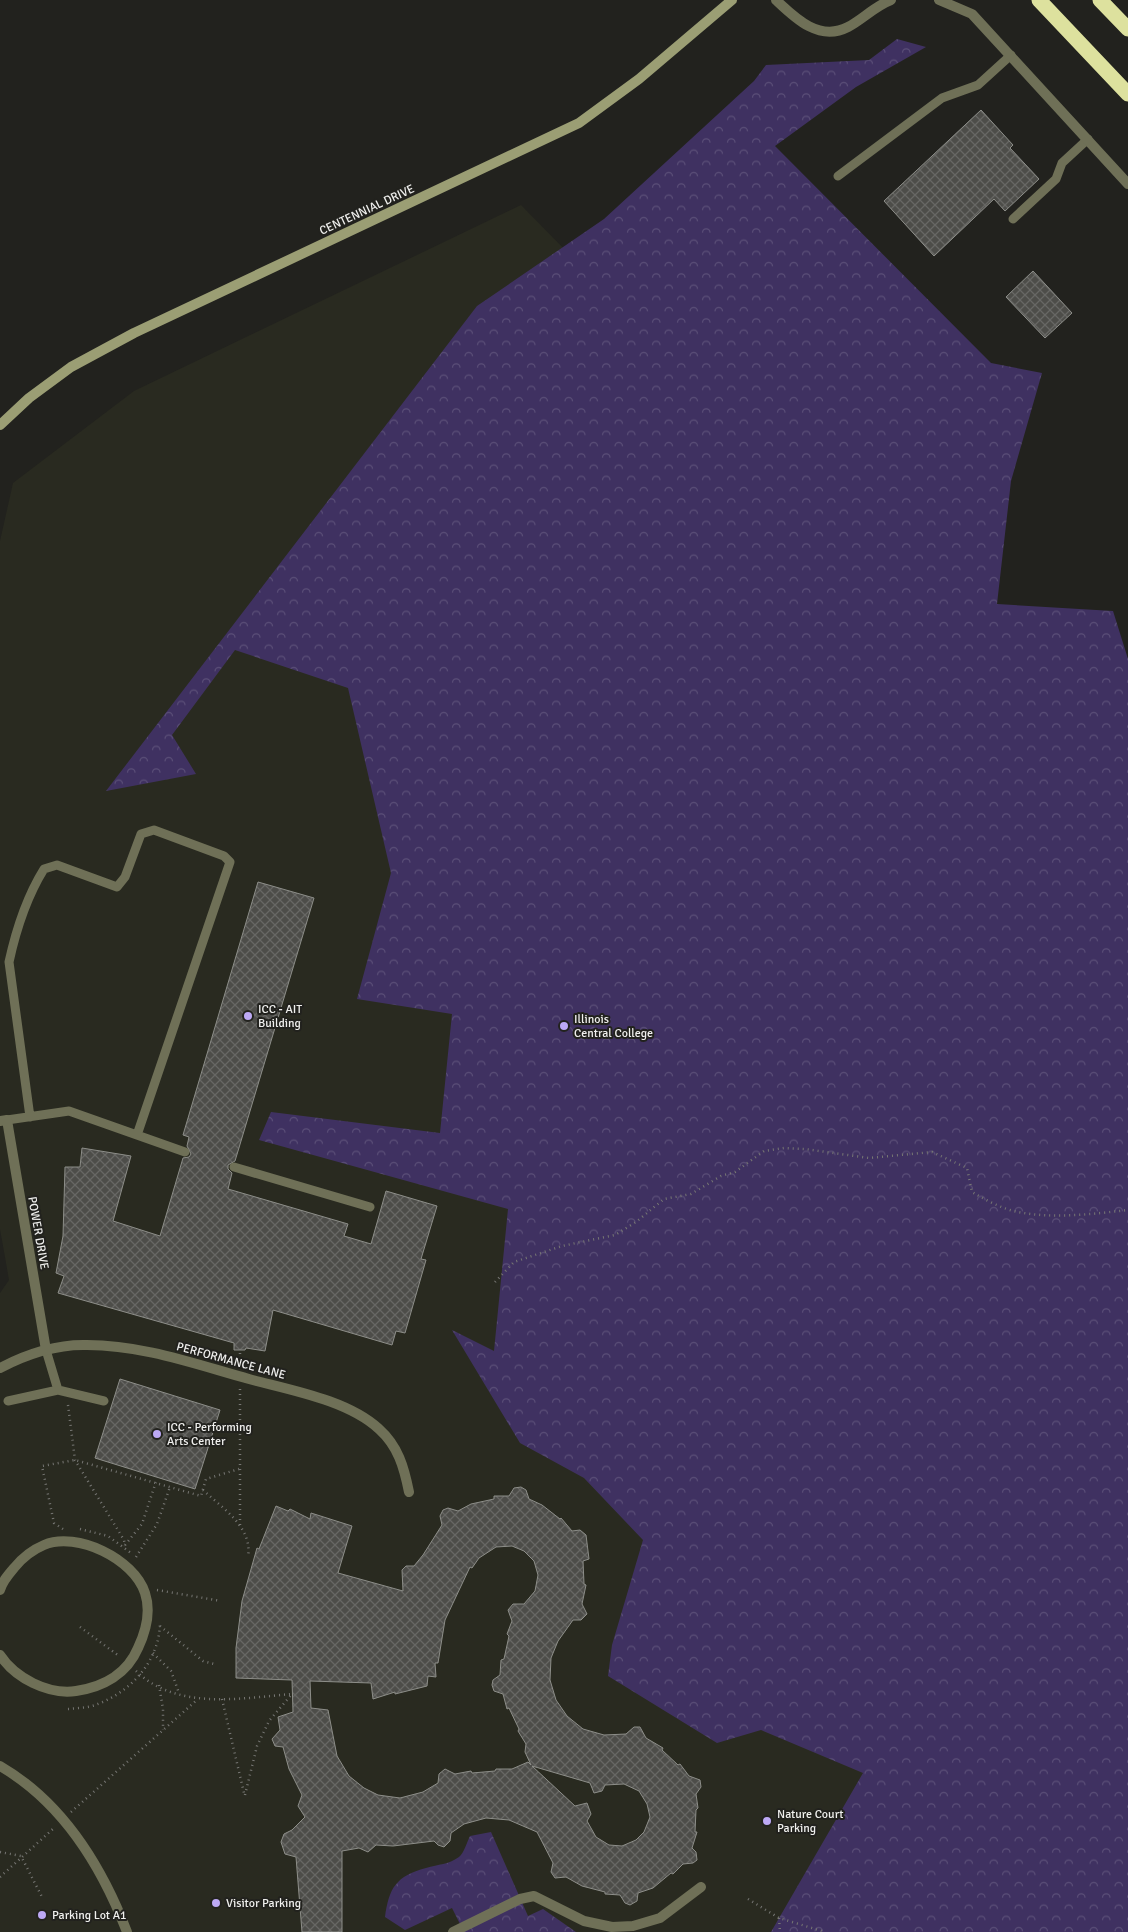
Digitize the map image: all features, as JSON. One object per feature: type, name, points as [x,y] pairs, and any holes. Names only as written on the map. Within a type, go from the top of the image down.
[{"type":"highway","points":[[1039,0],[1128,94]]},
{"type":"highway","points":[[1099,0],[1128,29]]},
{"type":"main road","name":"CENTENNIAL DRIVE","points":[[0,425],[29,398],[71,367],[134,333],[578,123],[639,79],[732,0]]},
{"type":"street","points":[[776,0],[799,22],[814,29],[828,31],[846,28],[882,3],[891,0]]},
{"type":"street","points":[[939,0],[972,14],[1088,138],[1128,184]]},
{"type":"street","name":"POWER DRIVE","points":[[3,1120],[46,1350]]},
{"type":"street","name":"PERFORMANCE LANE","points":[[0,1368],[19,1358],[46,1350],[82,1345],[138,1350],[209,1368],[337,1405],[360,1415],[389,1439],[402,1460],[409,1492]]},
{"type":"street","points":[[0,1590],[12,1570],[24,1557],[45,1544],[78,1543],[98,1549],[130,1568],[140,1581],[146,1594],[148,1621],[142,1640],[129,1664],[114,1678],[85,1689],[60,1691],[23,1677],[5,1663],[0,1655]]},
{"type":"street","points":[[0,1766],[42,1797],[72,1832],[99,1870],[127,1932]]},
{"type":"street","points":[[453,1932],[520,1899],[534,1896],[584,1921],[612,1927],[633,1926],[660,1918],[701,1887]]},
{"type":"lane","points":[[838,176],[942,98],[978,85],[1011,55]]},
{"type":"lane","points":[[1013,219],[1056,179],[1062,163],[1088,138]]},
{"type":"lane","points":[[30,1116],[9,962],[14,939],[33,887],[44,869],[57,865],[112,886],[120,886],[141,834],[154,830],[224,856],[230,862],[137,1135]]},
{"type":"lane","points":[[3,1120],[69,1111],[185,1152]]},
{"type":"lane","points":[[234,1167],[370,1207]]},
{"type":"lane","points":[[46,1350],[62,1390]]},
{"type":"lane","points":[[8,1401],[62,1390],[104,1401]]},
{"type":"path","points":[[494,1282],[514,1262],[562,1246],[616,1235],[636,1222],[664,1199],[691,1194],[721,1176],[735,1172],[764,1151],[784,1148],[869,1158],[932,1152],[967,1168],[972,1192],[991,1203],[1018,1212],[1092,1214],[1128,1210]]},
{"type":"path","points":[[240,1350],[240,1369]]},
{"type":"path","points":[[240,1388],[240,1525]]},
{"type":"path","points":[[62,1390],[75,1460],[124,1540],[125,1546]]},
{"type":"path","points":[[71,1529],[63,1529],[54,1523],[42,1466],[75,1460],[201,1496],[206,1479],[239,1469]]},
{"type":"path","points":[[125,1546],[142,1524],[156,1482]]},
{"type":"path","points":[[136,1557],[158,1524],[171,1487]]},
{"type":"path","points":[[203,1490],[240,1525],[250,1546],[248,1556]]},
{"type":"path","points":[[79,1529],[108,1536],[125,1546],[141,1563]]},
{"type":"path","points":[[152,1583],[157,1596]]},
{"type":"path","points":[[156,1590],[221,1601]]},
{"type":"path","points":[[68,1709],[93,1706],[108,1700],[140,1675],[153,1653],[160,1626],[160,1618]]},
{"type":"path","points":[[160,1626],[203,1660],[214,1664]]},
{"type":"path","points":[[80,1627],[129,1664],[140,1675],[180,1694],[198,1699],[292,1694],[269,1721],[257,1746],[245,1795],[222,1699]]},
{"type":"path","points":[[153,1653],[171,1671],[180,1694]]},
{"type":"path","points":[[159,1685],[163,1709],[163,1730]]},
{"type":"path","points":[[94,1792],[198,1699]]},
{"type":"path","points":[[0,1877],[30,1849]]},
{"type":"path","points":[[0,1852],[21,1856]]},
{"type":"path","points":[[21,1856],[42,1897]]},
{"type":"path","points":[[748,1899],[779,1918],[825,1932]]},
{"type":"path","points":[[779,1918],[780,1932]]},
{"type":"shaded area","name":"Illinois Central College","points":[[521,205],[1128,824],[1128,1932],[0,1932],[0,1293],[9,1280],[0,1229],[0,541],[13,483],[134,391]]},
{"type":"green space","points":[[897,39],[926,47],[856,87],[775,146],[991,363],[1042,373],[1011,481],[997,604],[1113,611],[1128,659],[1128,1932],[771,1932],[863,1773],[761,1730],[717,1743],[608,1676],[612,1645],[643,1540],[584,1478],[520,1443],[452,1330],[494,1351],[508,1209],[259,1140],[271,1112],[440,1133],[452,1014],[357,999],[391,873],[348,688],[235,650],[172,735],[196,774],[106,791],[477,306],[604,219],[754,81],[766,65],[869,60]]},
{"type":"green space","points":[[491,1832],[528,1916],[543,1909],[576,1932],[464,1932],[452,1908],[405,1930],[385,1917],[389,1898],[401,1879],[416,1871],[455,1860],[462,1853],[470,1836]]},
{"type":"building","points":[[981,110],[1013,145],[1010,148],[1039,179],[1005,211],[994,199],[934,256],[884,201]]},
{"type":"building","points":[[1033,271],[1072,313],[1045,338],[1006,297]]},
{"type":"building","name":"ICC - AIT Building","points":[[258,882],[314,898],[235,1161],[228,1165],[228,1169],[232,1173],[228,1189],[348,1224],[344,1236],[371,1244],[386,1191],[437,1206],[421,1259],[426,1260],[405,1333],[396,1331],[392,1345],[273,1310],[265,1351],[246,1348],[245,1350],[234,1350],[234,1343],[58,1293],[64,1276],[56,1273],[63,1236],[65,1167],[80,1167],[82,1148],[131,1156],[113,1221],[160,1236],[183,1158],[189,1157],[191,1154],[187,1146],[189,1137],[183,1135]]},
{"type":"building","name":"ICC - Performing Arts Center","points":[[120,1379],[220,1410],[195,1489],[95,1458]]},
{"type":"building","points":[[521,1487],[526,1490],[529,1499],[561,1518],[572,1531],[580,1530],[586,1535],[589,1559],[583,1561],[584,1584],[586,1585],[582,1604],[587,1614],[581,1620],[573,1620],[558,1641],[551,1658],[550,1680],[556,1700],[567,1716],[583,1729],[604,1735],[626,1734],[634,1727],[640,1727],[646,1738],[663,1748],[662,1750],[678,1765],[680,1764],[689,1776],[700,1780],[701,1787],[696,1794],[698,1808],[696,1810],[695,1832],[697,1832],[692,1848],[696,1852],[697,1860],[693,1863],[683,1864],[673,1874],[671,1873],[653,1888],[638,1893],[637,1901],[630,1905],[625,1903],[620,1895],[605,1894],[605,1892],[582,1886],[566,1877],[555,1878],[551,1872],[553,1863],[537,1832],[509,1820],[486,1818],[464,1824],[451,1833],[450,1841],[444,1847],[434,1841],[393,1846],[376,1845],[368,1852],[359,1848],[342,1851],[342,1932],[302,1932],[296,1857],[285,1854],[281,1842],[284,1834],[292,1830],[305,1817],[298,1806],[302,1795],[289,1769],[283,1747],[275,1746],[272,1739],[280,1730],[278,1717],[293,1712],[292,1680],[236,1678],[236,1648],[242,1601],[257,1548],[259,1549],[276,1506],[288,1511],[290,1509],[310,1519],[311,1513],[352,1526],[338,1573],[403,1591],[402,1570],[406,1566],[414,1566],[423,1555],[442,1525],[440,1516],[443,1510],[448,1508],[458,1511],[471,1504],[494,1499],[494,1496],[509,1496],[514,1488]],"holes":[[[512,1546],[524,1551],[534,1561],[538,1575],[535,1591],[524,1604],[513,1604],[508,1610],[512,1621],[507,1634],[509,1636],[504,1659],[501,1660],[500,1675],[493,1680],[492,1685],[494,1691],[503,1694],[507,1709],[509,1708],[519,1729],[518,1731],[526,1744],[525,1752],[531,1765],[528,1762],[512,1769],[496,1769],[495,1771],[472,1773],[471,1771],[455,1774],[445,1769],[439,1774],[438,1783],[423,1792],[400,1798],[378,1795],[364,1788],[349,1776],[337,1756],[328,1710],[311,1708],[310,1681],[371,1683],[373,1699],[395,1692],[395,1694],[427,1686],[428,1676],[436,1677],[435,1663],[438,1663],[445,1620],[470,1567],[472,1568],[479,1558],[496,1547]],[[532,1766],[590,1783],[594,1793],[602,1791],[605,1785],[624,1784],[639,1791],[647,1804],[650,1817],[644,1832],[636,1840],[622,1846],[609,1845],[596,1837],[587,1821],[591,1814],[587,1803],[575,1806]]]},
{"type":"place","name":"ICC - AIT Building","points":[[248,1016]]},
{"type":"place","name":"Illinois Central College","points":[[564,1026]]},
{"type":"place","name":"ICC - Performing Arts Center","points":[[157,1434]]},
{"type":"place","name":"Nature Court Parking","points":[[767,1821]]},
{"type":"place","name":"Visitor Parking","points":[[216,1903]]},
{"type":"place","name":"Parking Lot A1","points":[[42,1915]]}]
